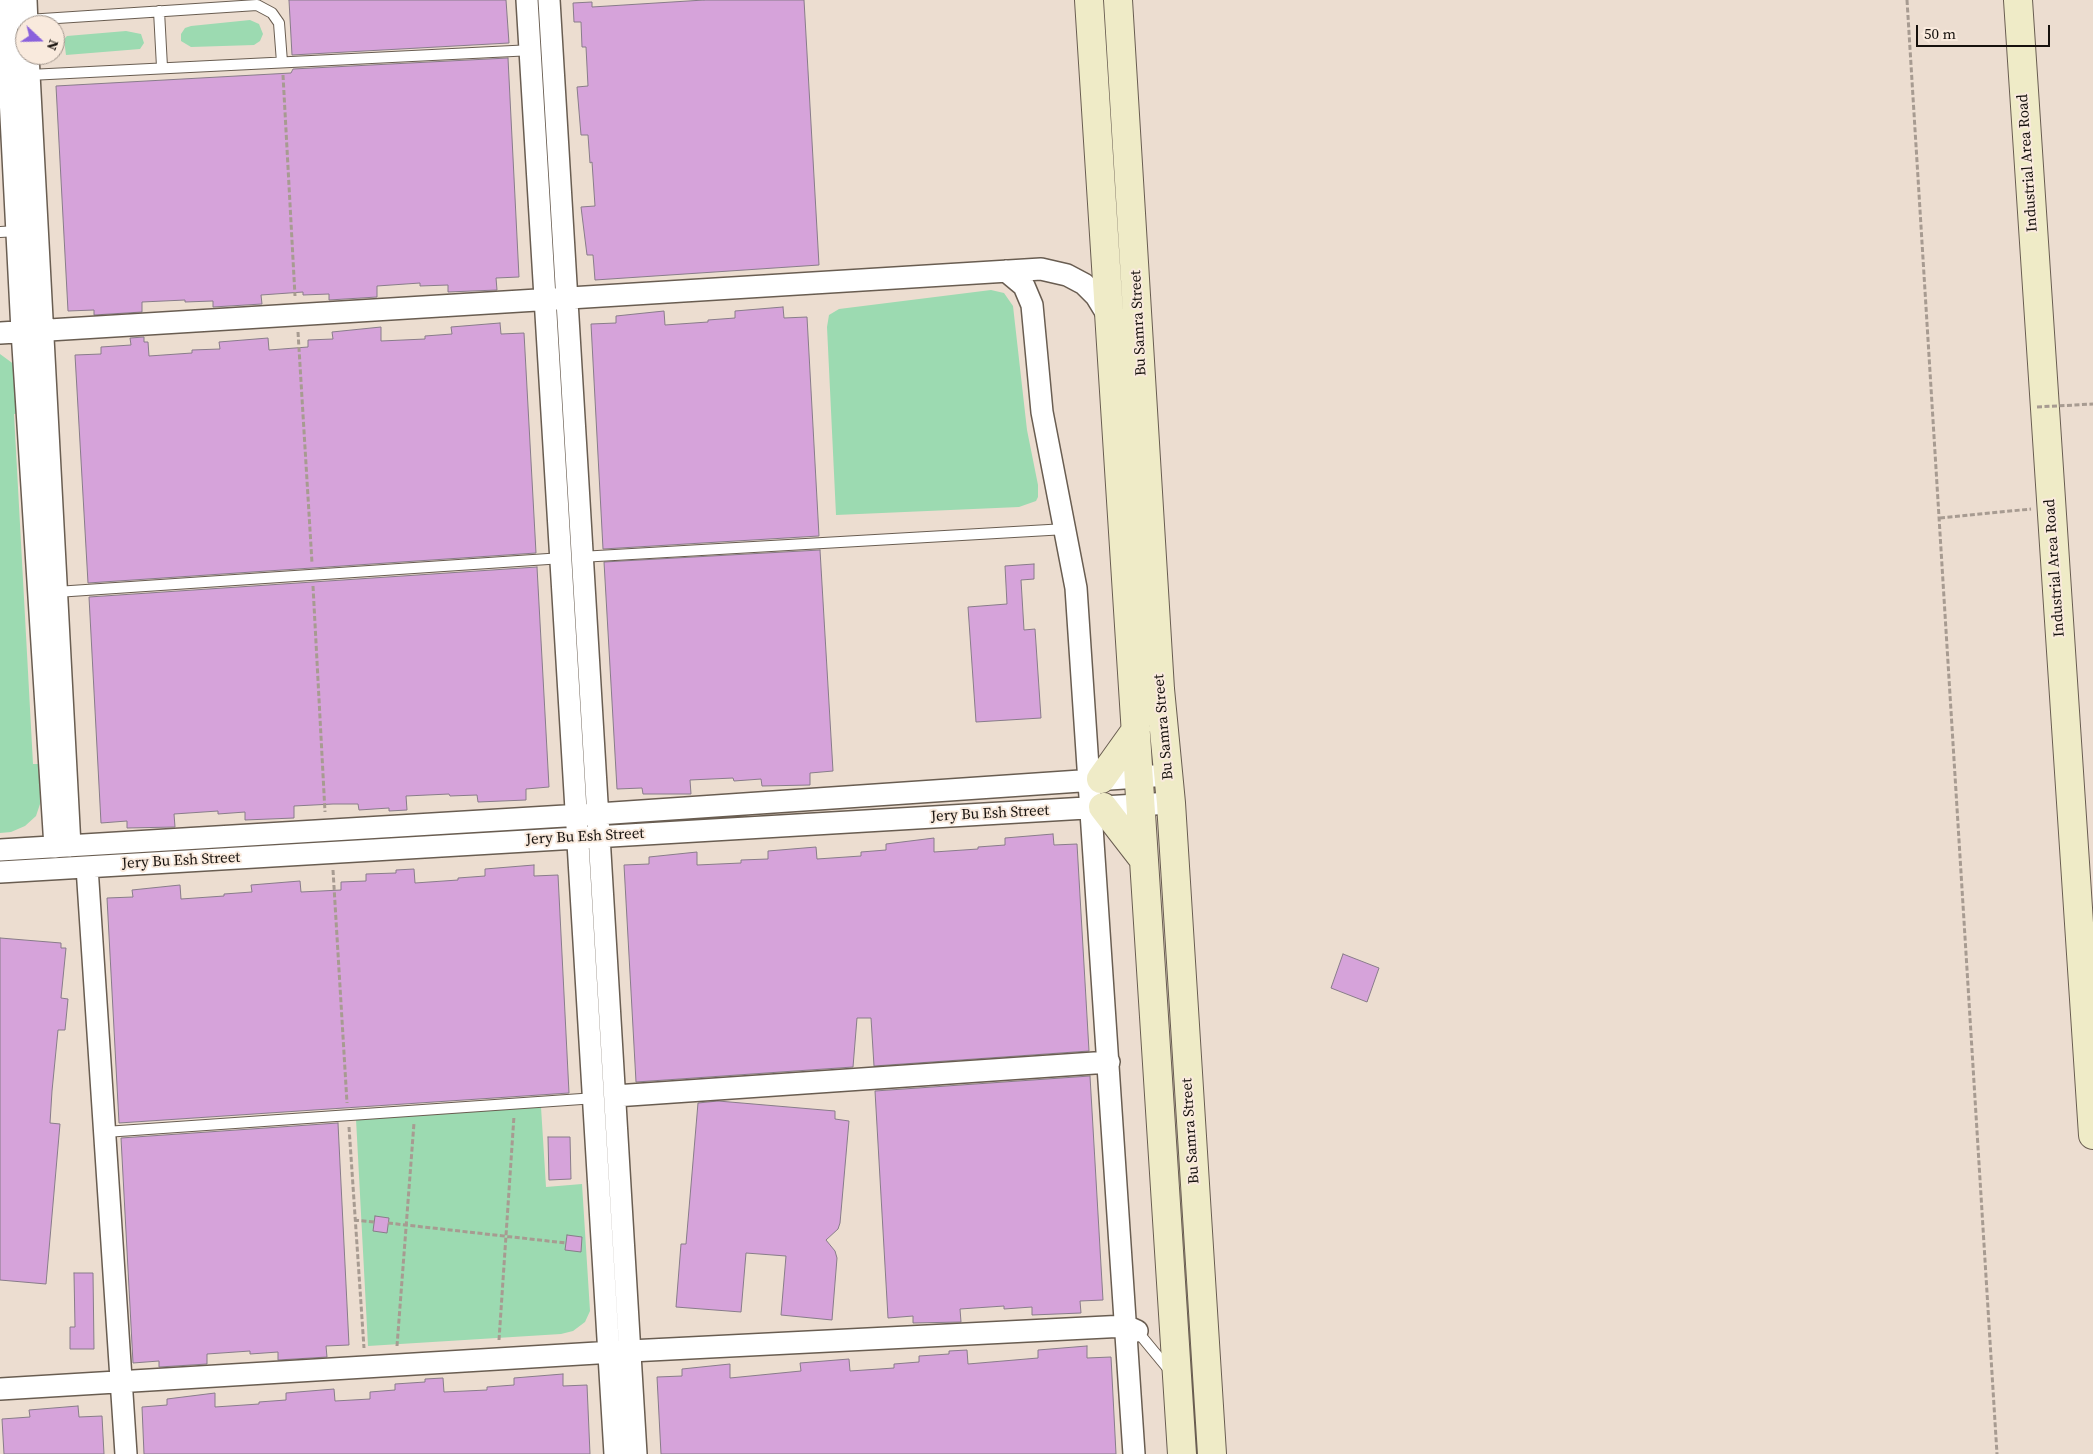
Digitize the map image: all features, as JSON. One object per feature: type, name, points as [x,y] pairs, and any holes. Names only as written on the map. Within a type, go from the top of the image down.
[{"type":"street","points":[[5,0],[15,53]]},
{"type":"street","points":[[527,0],[530,50],[583,557],[587,814]]},
{"type":"street","points":[[549,0],[552,49],[562,558],[615,1096],[636,1454]]},
{"type":"street","name":"Bu Samra Street","points":[[1089,0],[1182,1454]]},
{"type":"street","name":"Bu Samra Street","points":[[1118,0],[1160,689],[1171,803],[1212,1454]]},
{"type":"street","name":"Industrial Area Road","points":[[2018,0],[2093,1135]]},
{"type":"street","points":[[17,65],[9,232],[33,331],[56,592],[63,846]]},
{"type":"street","points":[[17,65],[63,846]]},
{"type":"street","points":[[0,333],[1041,269],[1067,275],[1084,284],[1096,296],[1108,314]]},
{"type":"street","points":[[1006,271],[1024,286],[1032,305],[1042,412],[1076,588],[1098,808],[1109,1062],[1132,1328],[1134,1454]]},
{"type":"street","points":[[1096,779],[1136,730]]},
{"type":"street","name":"Jery Bu Esh Street","points":[[0,850],[587,814],[1168,775]]},
{"type":"street","name":"Jery Bu Esh Street","points":[[0,872],[1171,803]]},
{"type":"street","points":[[1098,808],[1144,860]]},
{"type":"street","points":[[589,837],[593,1098],[615,1454]]},
{"type":"street","points":[[88,867],[126,1454]]},
{"type":"street","points":[[615,1096],[1109,1062]]},
{"type":"street","points":[[0,1389],[630,1351],[1132,1328]]},
{"type":"lane","points":[[27,15],[159,11],[247,5],[265,8],[280,23],[282,62]]},
{"type":"lane","points":[[159,11],[162,67]]},
{"type":"lane","points":[[65,65],[162,67],[552,49]]},
{"type":"lane","points":[[56,592],[562,558],[1066,529]]},
{"type":"lane","points":[[105,1132],[615,1096]]},
{"type":"lane","points":[[1132,1328],[1177,1379]]},
{"type":"path","points":[[1907,0],[1997,1454]]},
{"type":"path","points":[[2037,407],[2093,404]]},
{"type":"path","points":[[1940,518],[2031,510]]},
{"type":"path","points":[[498,1359],[515,1103]]},
{"type":"path","points":[[395,1365],[415,1110]]},
{"type":"path","points":[[348,1116],[365,1367]]},
{"type":"path","points":[[354,1220],[374,1222]]},
{"type":"path","points":[[388,1223],[566,1243]]},
{"type":"green space","points":[[250,20],[259,24],[263,34],[260,41],[254,45],[191,47],[181,41],[181,34],[185,28],[191,26]]},
{"type":"green space","points":[[126,31],[141,34],[144,43],[140,49],[66,55],[65,38],[67,36]]},
{"type":"green space","points":[[991,290],[1004,293],[1013,306],[1027,430],[1038,485],[1036,501],[1019,507],[836,515],[827,327],[829,315],[839,309]]},
{"type":"green space","points":[[0,354],[15,365],[22,413],[14,414],[33,764],[41,764],[41,801],[36,816],[25,826],[11,832],[0,833]]},
{"type":"green space","points":[[541,1107],[546,1187],[582,1184],[590,1311],[585,1322],[573,1331],[561,1334],[368,1346],[356,1119]]},
{"type":"building","points":[[289,0],[506,0],[509,43],[292,55]]},
{"type":"building","points":[[704,0],[804,0],[819,265],[595,280],[593,255],[587,255],[581,207],[595,206],[588,135],[581,135],[577,87],[588,86],[586,47],[582,47],[581,22],[574,22],[573,3],[592,2],[592,7]]},
{"type":"building","points":[[508,58],[519,277],[496,278],[497,290],[448,292],[448,285],[420,286],[420,283],[377,286],[377,297],[329,300],[329,294],[303,295],[303,292],[261,295],[262,304],[213,307],[213,301],[185,302],[185,300],[142,302],[142,312],[94,315],[94,310],[68,311],[56,86],[291,73],[293,69]]},
{"type":"building","points":[[783,307],[784,318],[807,317],[819,536],[603,549],[591,324],[616,323],[616,316],[664,311],[665,325],[708,322],[708,320],[735,318],[735,311]]},
{"type":"building","points":[[500,323],[501,334],[524,333],[536,553],[88,583],[75,355],[101,354],[101,347],[131,345],[130,338],[144,337],[144,342],[148,342],[149,356],[192,353],[192,350],[220,349],[219,342],[268,338],[269,350],[308,347],[308,340],[333,339],[332,332],[381,327],[381,341],[425,339],[425,336],[452,334],[451,327]]},
{"type":"building","points":[[820,550],[833,771],[810,773],[810,785],[762,786],[761,779],[734,781],[733,778],[690,780],[691,794],[643,794],[642,788],[617,789],[604,562]]},
{"type":"building","points":[[1034,564],[1034,579],[1021,580],[1024,630],[1035,629],[1041,718],[976,722],[968,607],[1007,604],[1005,566]]},
{"type":"building","points":[[537,567],[549,787],[526,789],[526,800],[478,802],[477,795],[406,796],[407,810],[389,811],[389,808],[359,810],[358,804],[333,804],[294,806],[294,818],[245,820],[245,812],[218,814],[218,811],[174,814],[175,827],[127,828],[127,821],[101,823],[89,597]]},
{"type":"building","points":[[1053,834],[1054,845],[1077,844],[1089,1051],[874,1066],[871,1018],[857,1018],[853,1067],[636,1082],[624,865],[649,864],[649,857],[697,852],[697,865],[741,863],[741,860],[768,859],[768,851],[816,847],[817,859],[861,856],[861,852],[886,850],[886,844],[934,838],[934,852],[978,849],[978,847],[1005,845],[1005,838]]},
{"type":"building","points":[[534,865],[534,876],[558,875],[569,1093],[119,1123],[107,898],[133,897],[132,890],[180,885],[181,899],[252,892],[251,885],[300,881],[301,892],[341,890],[341,882],[366,881],[366,874],[396,873],[396,870],[414,869],[415,883],[485,876],[485,869]]},
{"type":"building","points":[[0,938],[61,943],[61,948],[66,948],[61,998],[68,999],[65,1030],[58,1030],[50,1123],[60,1124],[46,1284],[0,1280]]},
{"type":"building","points":[[1343,954],[1379,968],[1367,1002],[1331,988]]},
{"type":"building","points":[[1090,1076],[1103,1300],[1080,1301],[1081,1313],[1032,1315],[1032,1307],[1004,1309],[1004,1306],[960,1309],[961,1322],[913,1323],[913,1316],[888,1318],[875,1091]]},
{"type":"building","points":[[718,1101],[835,1111],[835,1119],[849,1121],[840,1223],[838,1229],[826,1240],[835,1251],[837,1258],[832,1320],[781,1315],[786,1256],[746,1253],[741,1312],[676,1307],[681,1244],[686,1244],[698,1103]]},
{"type":"building","points":[[338,1123],[349,1345],[326,1346],[327,1357],[278,1360],[278,1352],[250,1354],[250,1351],[207,1354],[207,1364],[159,1367],[159,1361],[133,1363],[121,1138]]},
{"type":"building","points":[[548,1137],[570,1137],[571,1179],[549,1180]]},
{"type":"building","points":[[375,1216],[389,1218],[387,1233],[373,1231]]},
{"type":"building","points":[[567,1235],[582,1237],[581,1252],[565,1250]]},
{"type":"building","points":[[74,1273],[93,1273],[94,1349],[70,1349],[70,1327],[75,1327]]},
{"type":"building","points":[[1087,1346],[1087,1358],[1111,1357],[1116,1454],[661,1454],[657,1377],[682,1376],[682,1369],[730,1364],[730,1378],[801,1371],[800,1363],[849,1359],[850,1371],[894,1368],[894,1364],[919,1362],[919,1356],[949,1354],[949,1351],[967,1350],[968,1364],[1038,1358],[1038,1350]]},
{"type":"building","points":[[563,1374],[563,1386],[587,1385],[590,1454],[144,1454],[142,1407],[167,1405],[167,1399],[215,1393],[215,1407],[286,1400],[286,1393],[334,1389],[335,1401],[370,1399],[370,1392],[395,1390],[395,1384],[425,1382],[425,1379],[443,1378],[444,1392],[487,1390],[487,1387],[514,1385],[514,1378]]},
{"type":"building","points":[[78,1406],[79,1417],[102,1416],[104,1454],[4,1454],[2,1419],[30,1417],[29,1410]]}]
